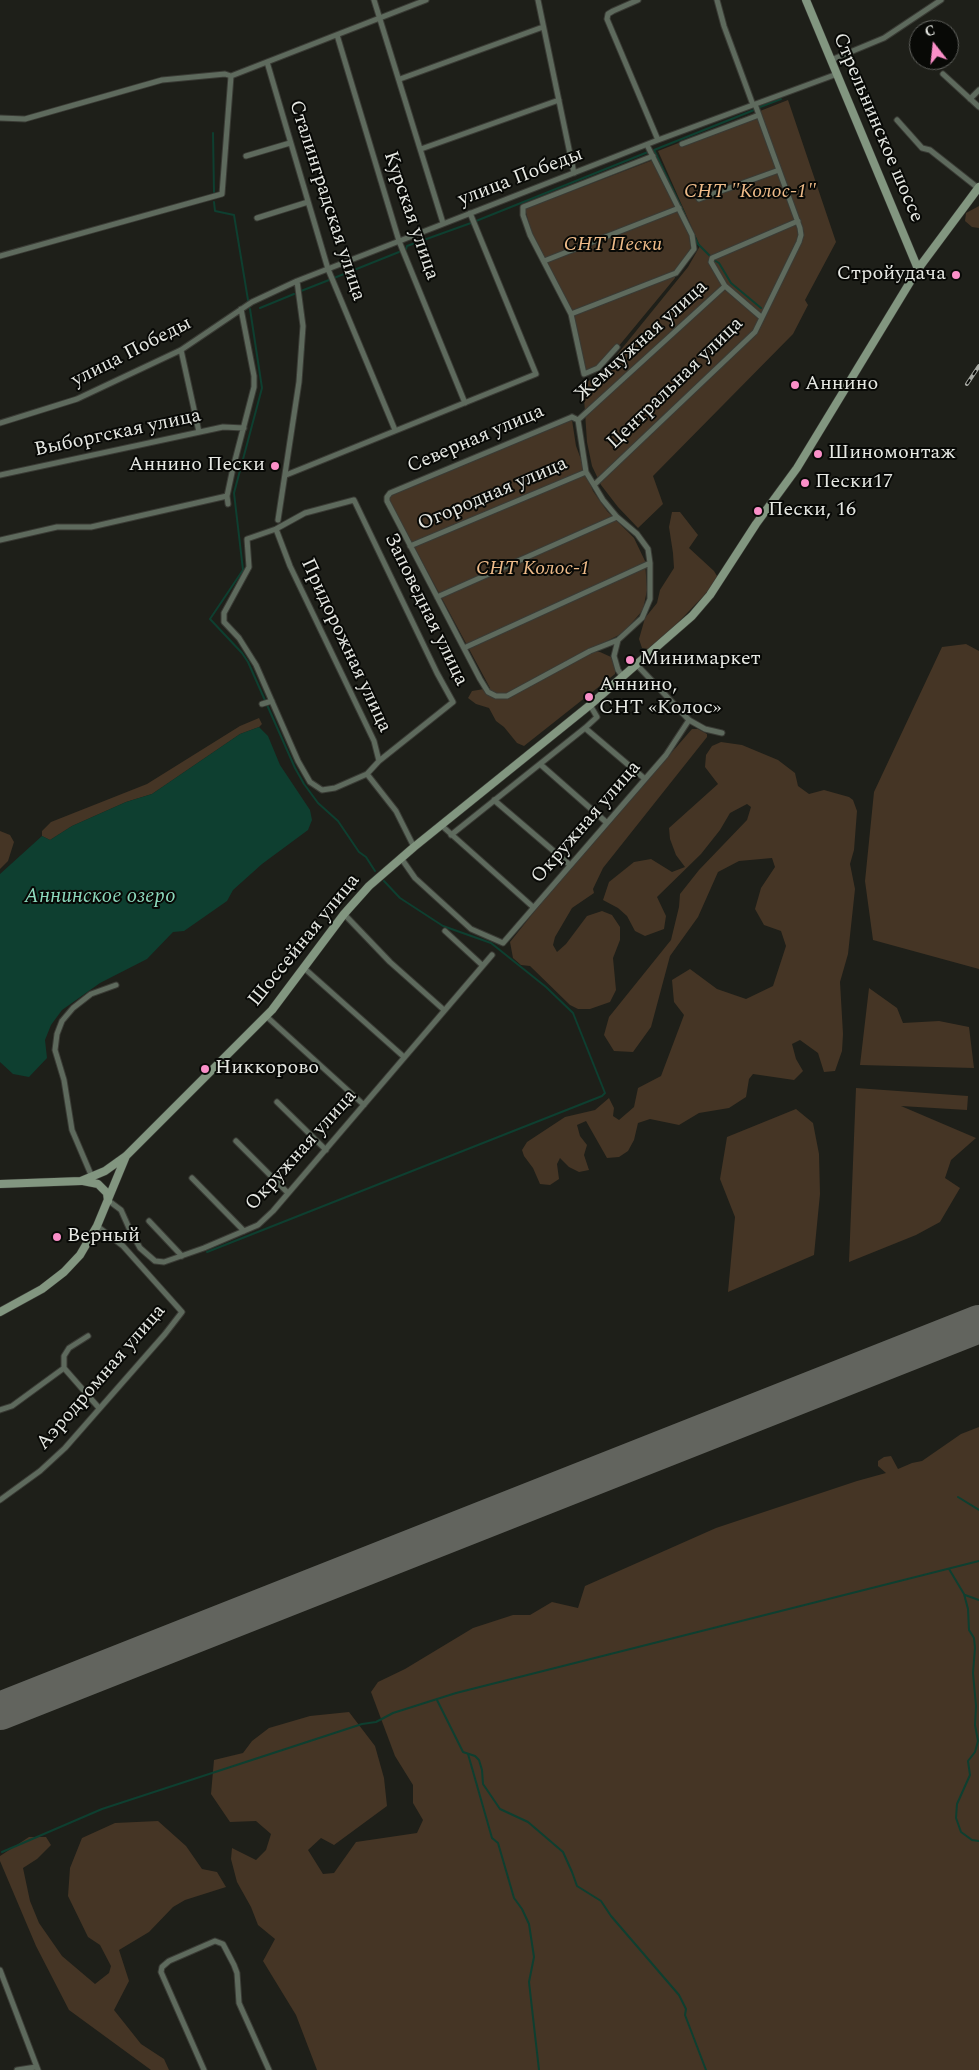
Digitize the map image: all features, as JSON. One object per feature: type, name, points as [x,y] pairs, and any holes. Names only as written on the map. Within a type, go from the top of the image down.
[{"type":"main road","name":"Стрельнинское шоссе","points":[[806,0],[918,269]]},
{"type":"main road","name":"Шоссейная улица","points":[[81,1181],[105,1172],[126,1156],[266,1016],[344,914],[369,886],[414,847],[590,705],[692,616],[710,595],[756,524],[797,468],[918,269],[978,188]]},
{"type":"main road","points":[[0,1312],[42,1289],[64,1272],[90,1242],[126,1156]]},
{"type":"main road","points":[[0,1184],[81,1181],[98,1184],[104,1189],[108,1202]]},
{"type":"street","points":[[374,0],[444,223]]},
{"type":"street","points":[[0,118],[25,119],[162,80],[225,74],[231,76],[426,0]]},
{"type":"street","points":[[538,0],[574,173]]},
{"type":"street","points":[[638,0],[612,11],[608,14],[607,19],[658,140]]},
{"type":"street","name":"Центральная улица","points":[[594,485],[755,332],[801,235],[798,221],[759,115],[724,26],[717,0]]},
{"type":"street","points":[[831,60],[884,38],[941,0]]},
{"type":"street","points":[[400,79],[543,27]]},
{"type":"street","name":"Курская улица","points":[[337,35],[399,241],[465,403]]},
{"type":"street","name":"Сталинградская улица","points":[[267,62],[328,269],[395,430]]},
{"type":"street","name":"улица Победы","points":[[0,423],[77,399],[181,350],[252,302],[328,269],[658,140],[837,74]]},
{"type":"street","points":[[943,74],[979,107]]},
{"type":"street","points":[[0,256],[222,194],[231,76]]},
{"type":"street","points":[[970,99],[979,90]]},
{"type":"street","points":[[421,148],[559,100]]},
{"type":"street","points":[[682,144],[759,115]]},
{"type":"street","points":[[897,120],[922,148],[930,150],[978,188]]},
{"type":"street","points":[[246,156],[290,143]]},
{"type":"street","points":[[571,314],[676,273],[694,248],[692,235],[647,145]]},
{"type":"street","points":[[617,347],[598,368],[584,374],[571,314],[530,236],[523,216],[523,207],[653,156]]},
{"type":"street","points":[[699,199],[779,170]]},
{"type":"street","points":[[257,218],[308,202]]},
{"type":"street","points":[[544,261],[679,208]]},
{"type":"street","points":[[286,475],[536,374],[470,213]]},
{"type":"street","points":[[761,318],[725,286],[711,262],[712,258],[798,221]]},
{"type":"street","points":[[278,520],[298,382],[303,326],[297,282]]},
{"type":"street","name":"Жемчужная улица","points":[[578,420],[725,286]]},
{"type":"street","points":[[228,504],[227,496],[254,387],[254,376],[241,309]]},
{"type":"street","points":[[181,350],[198,432]]},
{"type":"street","name":"Северная улица","points":[[410,546],[387,501],[387,497],[390,494],[564,419],[572,417],[578,420]]},
{"type":"street","name":"Центральная улица","points":[[578,420],[586,472],[603,500],[617,517],[637,534],[648,550],[650,599],[642,618],[618,640]]},
{"type":"street","name":"Выборгская улица","points":[[0,475],[223,427],[244,428]]},
{"type":"street","name":"Огородная улица","points":[[410,546],[586,472]]},
{"type":"street","points":[[0,540],[57,527],[90,527],[227,496]]},
{"type":"street","name":"Заповедная улица","points":[[276,529],[305,513],[354,500],[437,673],[453,702],[378,761]]},
{"type":"street","points":[[437,597],[617,517]]},
{"type":"street","points":[[276,529],[247,539],[249,567],[224,613],[224,622],[239,638],[256,665],[298,761],[310,782],[322,790],[329,790],[367,774],[396,811],[414,847]]},
{"type":"street","name":"Придорожная улица","points":[[276,529],[290,566],[374,741],[378,761],[367,774]]},
{"type":"street","points":[[410,546],[488,692],[496,696],[507,696],[590,651],[618,640]]},
{"type":"street","points":[[464,648],[650,563]]},
{"type":"street","points":[[618,640],[614,656],[618,670],[623,677]]},
{"type":"street","points":[[637,665],[689,720],[705,729],[722,733]]},
{"type":"street","points":[[262,704],[271,702]]},
{"type":"street","points":[[452,835],[585,728],[596,717],[590,705]]},
{"type":"street","name":"Окружная улица","points":[[401,858],[415,878],[471,929],[503,943],[676,742],[689,720]]},
{"type":"street","points":[[585,728],[645,778]]},
{"type":"street","points":[[540,764],[606,822]]},
{"type":"street","points":[[494,800],[570,865]]},
{"type":"street","points":[[441,825],[533,907]]},
{"type":"street","points":[[344,914],[390,962],[444,1010]]},
{"type":"street","points":[[445,931],[482,965]]},
{"type":"street","name":"Окружная улица","points":[[108,1202],[121,1210],[140,1248],[155,1261],[164,1262],[182,1256],[244,1231],[265,1220],[492,955]]},
{"type":"street","points":[[304,968],[404,1057]]},
{"type":"street","points":[[92,1178],[72,1130],[66,1090],[55,1050],[57,1034],[62,1021],[73,1008],[91,994],[116,985]]},
{"type":"street","points":[[266,1016],[364,1105]]},
{"type":"street","points":[[277,1102],[326,1150]]},
{"type":"street","points":[[236,1141],[288,1193]]},
{"type":"street","points":[[192,1178],[244,1231]]},
{"type":"street","points":[[149,1221],[182,1256]]},
{"type":"street","name":"Аэродромная улица","points":[[0,1500],[50,1463],[65,1448],[182,1312],[123,1246],[98,1226]]},
{"type":"street","points":[[88,1336],[69,1348],[64,1356],[64,1368],[99,1408]]},
{"type":"street","points":[[0,1410],[12,1406],[64,1368]]},
{"type":"street","points":[[204,2070],[161,1972],[162,1967],[169,1962],[215,1941],[223,1944],[234,1965],[237,1974],[239,2003],[269,2070]]},
{"type":"street","points":[[0,1970],[37,2068],[17,2070]]},
{"type":"green space","name":"СНТ \"Колос-1\"","points":[[788,100],[836,242],[805,300],[808,305],[793,334],[653,476],[663,504],[638,528],[601,485],[592,466],[587,442],[583,383],[599,376],[611,362],[688,267],[700,246],[658,151]]},
{"type":"green space","name":"СНТ Пески","points":[[653,160],[689,235],[691,250],[675,271],[675,278],[599,370],[586,375],[573,317],[532,234],[525,209]]},
{"type":"green space","points":[[979,206],[979,228],[972,227],[965,221],[966,213]]},
{"type":"green space","name":"СНТ Колос-1","points":[[566,420],[572,420],[576,446],[593,491],[607,511],[634,538],[645,561],[647,590],[643,610],[623,633],[587,651],[600,652],[611,657],[615,666],[615,674],[524,746],[517,743],[504,727],[496,721],[489,708],[476,704],[468,698],[472,691],[490,688],[389,500],[389,496]]},
{"type":"green space","points":[[672,512],[680,512],[698,535],[689,548],[714,571],[717,576],[716,583],[666,635],[649,649],[642,648],[639,639],[645,618],[657,603],[660,590],[674,568],[669,527]]},
{"type":"green space","points":[[966,644],[979,651],[979,969],[873,940],[865,881],[874,792],[942,647]]},
{"type":"green space","points":[[259,718],[262,724],[259,727],[240,734],[152,794],[126,802],[72,826],[50,840],[42,836],[42,831],[51,822],[147,784],[240,726]]},
{"type":"green space","points":[[692,729],[698,729],[707,734],[707,737],[603,868],[593,889],[594,893],[572,908],[555,937],[553,945],[557,952],[566,944],[587,916],[602,911],[612,915],[620,927],[620,940],[613,958],[616,990],[610,1002],[590,1009],[578,1009],[570,1005],[530,966],[521,965],[513,958],[510,942],[546,897]]},
{"type":"green space","points":[[721,742],[742,745],[778,760],[795,773],[798,786],[809,794],[824,790],[849,797],[853,800],[857,811],[854,850],[850,864],[855,889],[848,954],[840,982],[842,1051],[835,1071],[824,1072],[818,1053],[800,1040],[792,1044],[796,1059],[803,1071],[794,1080],[753,1074],[749,1079],[746,1097],[729,1108],[699,1113],[679,1125],[650,1119],[638,1123],[634,1140],[628,1151],[619,1157],[607,1158],[586,1121],[577,1125],[580,1136],[587,1145],[584,1155],[589,1170],[579,1172],[569,1167],[560,1158],[557,1164],[559,1179],[550,1185],[540,1184],[522,1150],[527,1142],[565,1117],[595,1110],[609,1098],[614,1108],[613,1116],[619,1120],[634,1107],[638,1088],[661,1076],[684,1015],[674,1002],[672,980],[690,969],[717,989],[746,999],[773,986],[786,946],[781,931],[764,925],[755,909],[761,888],[775,867],[772,858],[739,861],[718,872],[698,917],[670,956],[651,1027],[633,1052],[614,1051],[604,1035],[609,1017],[671,940],[679,907],[680,894],[699,870],[747,820],[751,807],[747,804],[730,813],[720,830],[701,854],[657,897],[666,916],[664,929],[645,936],[635,931],[627,916],[618,908],[603,900],[609,882],[634,862],[651,859],[672,872],[685,867],[676,855],[670,839],[669,828],[718,784],[705,767],[706,755],[712,746]]},
{"type":"green space","points":[[0,831],[10,835],[14,842],[8,861],[0,869]]},
{"type":"green space","points":[[869,988],[897,1008],[903,1023],[939,1021],[969,1027],[974,1068],[860,1065]]},
{"type":"green space","points":[[856,1088],[968,1096],[967,1110],[901,1106],[976,1138],[951,1160],[945,1178],[960,1188],[940,1222],[916,1235],[849,1262]]},
{"type":"green space","points":[[796,1109],[813,1123],[819,1154],[820,1194],[814,1255],[728,1292],[735,1217],[720,1179],[727,1137]]},
{"type":"green space","points":[[979,1427],[979,2070],[317,2070],[296,2015],[263,1961],[275,1939],[258,1925],[251,1907],[237,1882],[231,1859],[232,1848],[256,1860],[266,1850],[271,1834],[256,1821],[230,1822],[211,1794],[214,1760],[243,1753],[252,1741],[269,1728],[310,1716],[349,1712],[375,1746],[384,1778],[387,1806],[334,1845],[321,1838],[308,1850],[323,1874],[334,1873],[356,1842],[417,1833],[423,1820],[413,1803],[413,1785],[395,1756],[371,1692],[378,1682],[405,1669],[473,1628],[513,1615],[530,1615],[552,1602],[578,1608],[585,1586],[716,1528],[886,1473],[878,1466],[878,1461],[884,1457],[891,1456],[898,1469],[922,1461],[961,1434]]},
{"type":"green space","points":[[158,1821],[186,1846],[202,1869],[217,1872],[226,1887],[185,1900],[173,1907],[149,1932],[119,1950],[129,1981],[114,2010],[141,2044],[164,2059],[169,2070],[151,2070],[69,2010],[36,1946],[0,1861],[0,1856],[29,1837],[46,1837],[51,1845],[37,1859],[23,1868],[30,1901],[39,1923],[62,1956],[95,1984],[109,1973],[111,1966],[100,1945],[88,1937],[68,1896],[70,1868],[82,1838],[115,1823]]},
{"type":"water","name":"Аннинское озеро","points":[[259,727],[268,736],[280,765],[310,810],[312,820],[308,830],[262,864],[233,890],[227,901],[184,931],[173,932],[147,959],[100,983],[62,1010],[51,1025],[45,1040],[47,1058],[29,1077],[13,1074],[0,1062],[0,874],[42,836],[50,840],[72,826],[126,802],[152,794],[240,734]]},
{"type":"waterway","points":[[760,107],[781,99]]},
{"type":"waterway","points":[[685,215],[654,150],[754,110]]},
{"type":"waterway","points":[[213,133],[214,192]]},
{"type":"waterway","points":[[476,221],[648,152]]},
{"type":"waterway","points":[[214,202],[215,211],[234,215],[248,300]]},
{"type":"waterway","points":[[406,249],[407,246],[471,223]]},
{"type":"waterway","points":[[694,235],[698,244],[711,257]]},
{"type":"waterway","points":[[334,278],[399,252]]},
{"type":"waterway","points":[[714,260],[719,263],[731,283],[761,308]]},
{"type":"waterway","points":[[301,291],[329,280]]},
{"type":"waterway","points":[[260,308],[294,294]]},
{"type":"waterway","points":[[250,309],[262,388],[234,493],[243,570],[210,619],[248,662],[295,768],[304,784],[318,803],[338,821],[359,852],[366,857],[375,871]]},
{"type":"waterway","points":[[304,340],[304,350]]},
{"type":"waterway","points":[[207,1252],[602,1096],[605,1093],[573,1013],[546,987],[491,943],[443,926],[400,898],[384,881]]},
{"type":"waterway","points":[[958,1497],[979,1510]]},
{"type":"waterway","points":[[2,1852],[102,1809],[362,1724],[376,1722],[393,1713],[456,1693],[979,1561]]},
{"type":"waterway","points":[[949,1569],[964,1594],[968,1609],[969,1630],[974,1638],[975,1725],[978,1741],[975,1752],[968,1761],[970,1775],[957,1804],[956,1818],[961,1832],[972,1840],[979,1841]]},
{"type":"waterway","points":[[965,1595],[979,1600]]},
{"type":"waterway","points":[[437,1700],[463,1752],[475,1756],[479,1760],[483,1784],[500,1809],[528,1822],[563,1852],[577,1886],[601,1901],[611,1916],[679,1995],[686,2009],[685,2015],[706,2070]]},
{"type":"waterway","points":[[468,1754],[492,1838],[498,1843],[514,1898],[529,1924],[534,1957],[529,1982],[539,2070]]},
{"type":"runway","points":[[0,1711],[979,1324]]},
{"type":"railway","points":[[967,384],[979,366]]},
{"type":"place","name":"Стройудача","points":[[956,275]]},
{"type":"place","name":"Аннино","points":[[795,385]]},
{"type":"place","name":"Шиномонтаж","points":[[818,454]]},
{"type":"place","name":"Аннино Пески","points":[[275,466]]},
{"type":"place","name":"Пески17","points":[[805,483]]},
{"type":"place","name":"Пески, 16","points":[[758,511]]},
{"type":"place","name":"Минимаркет","points":[[630,660]]},
{"type":"place","name":"Аннино, СНТ «Колос»","points":[[589,697]]},
{"type":"place","name":"Никкорово","points":[[205,1069]]},
{"type":"place","name":"Верный","points":[[57,1237]]}]
